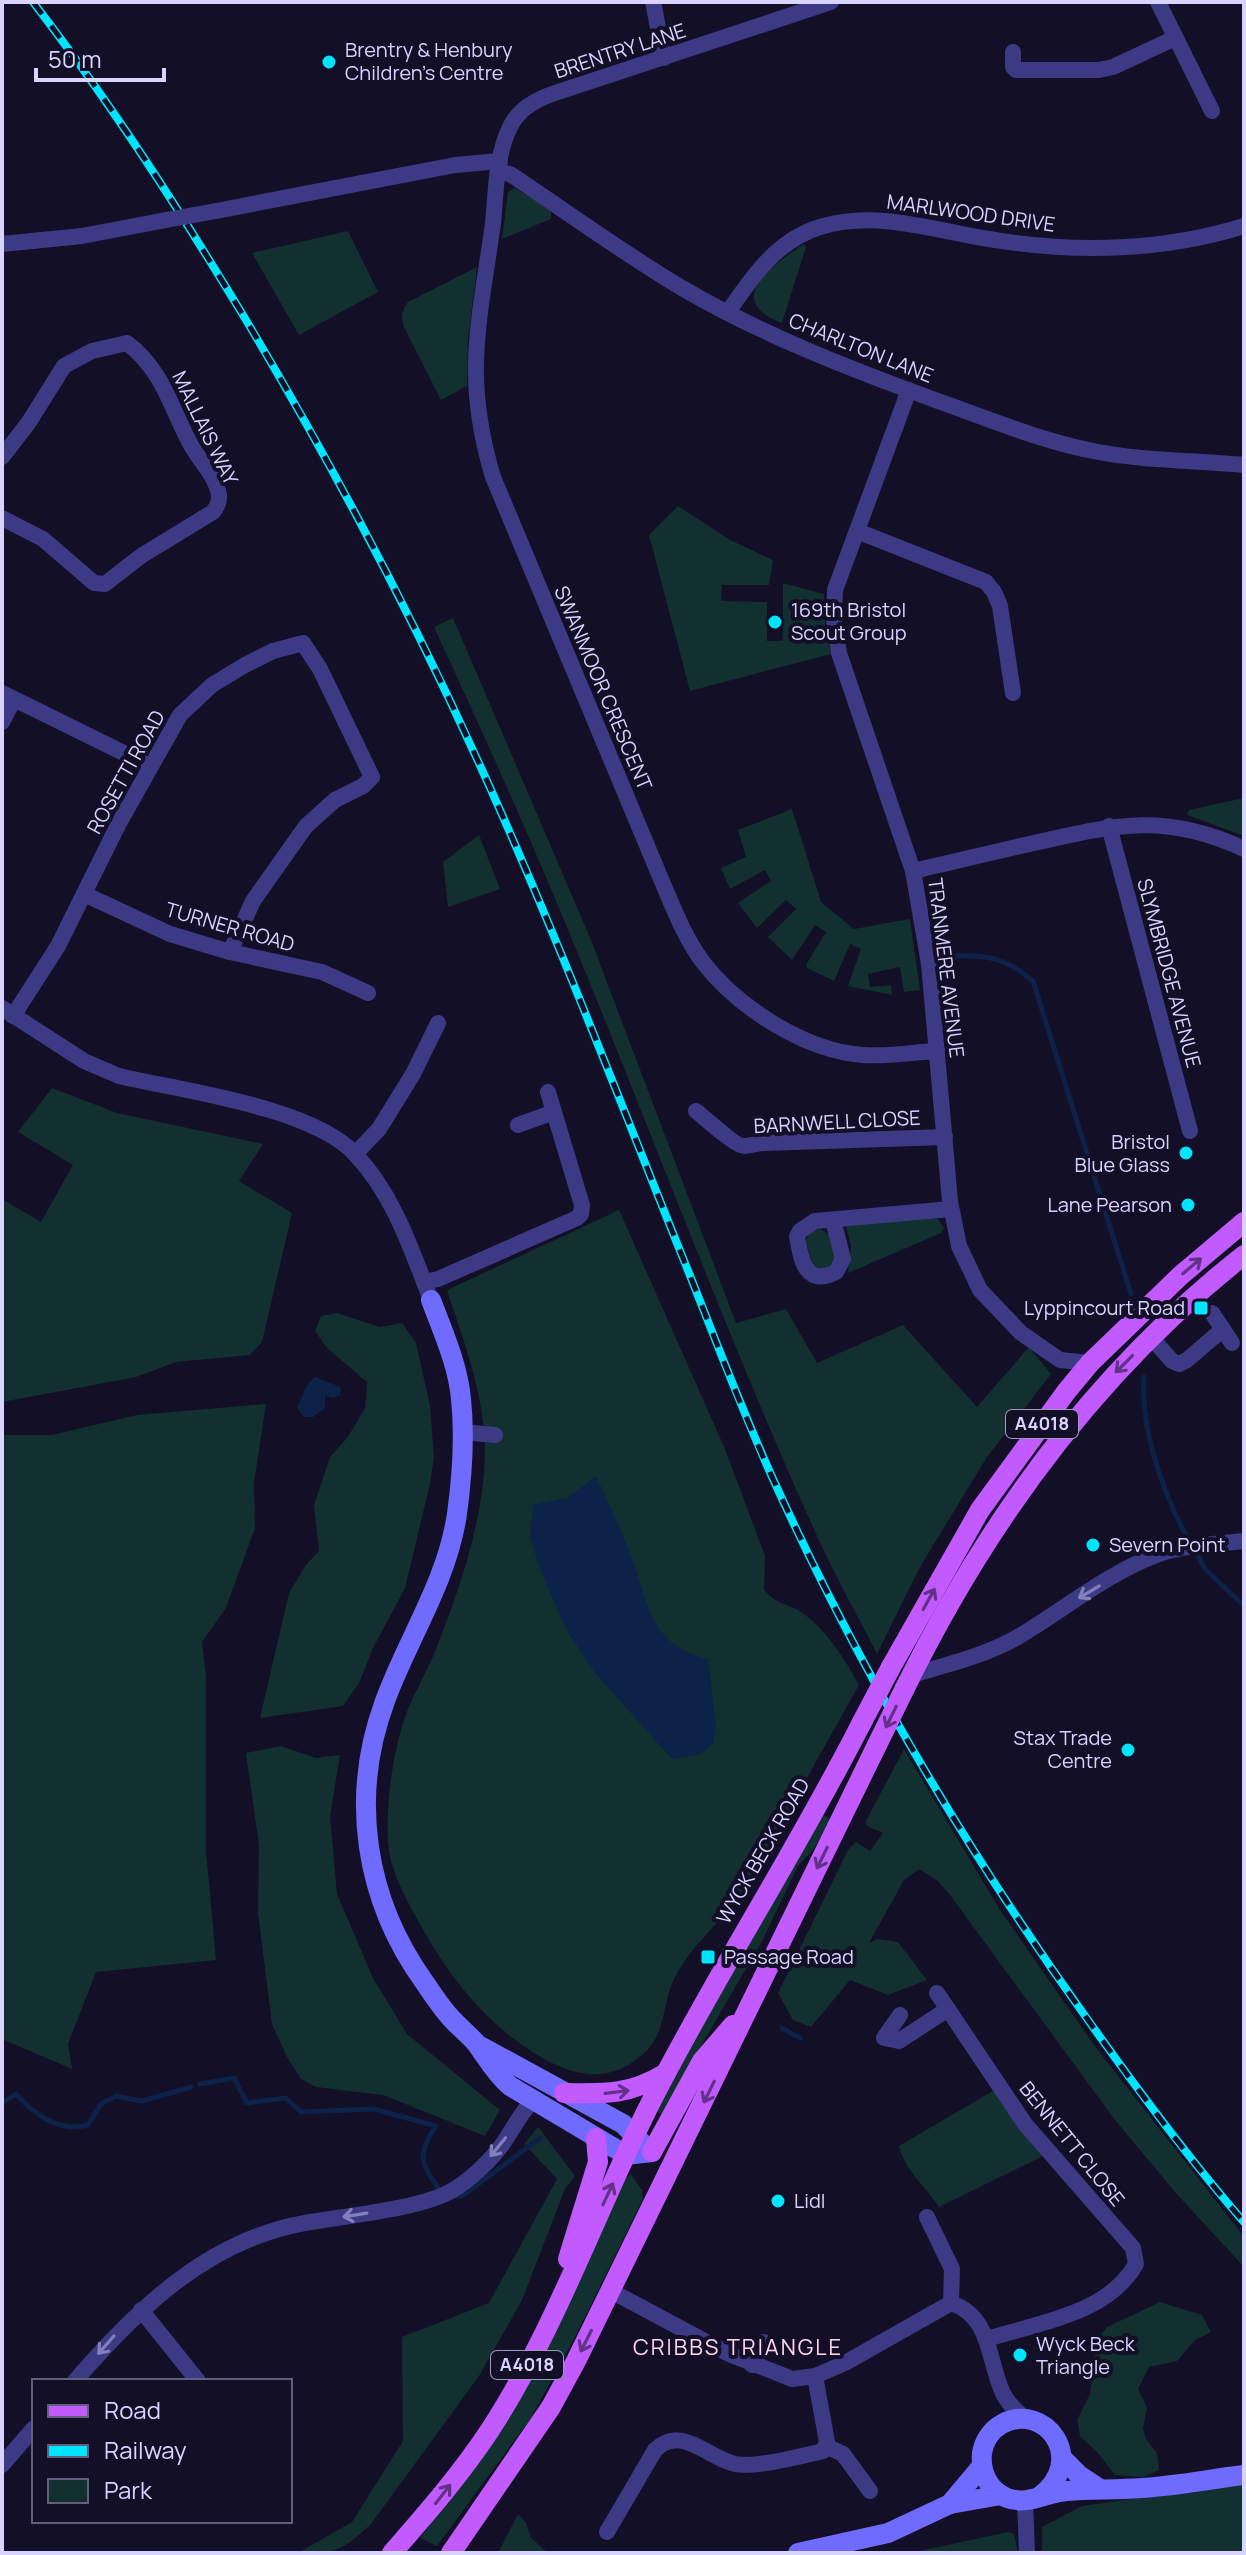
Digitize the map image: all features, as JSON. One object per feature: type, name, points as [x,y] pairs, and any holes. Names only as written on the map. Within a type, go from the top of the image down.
[{"type":"main road","name":"WYCK BECK ROAD","points":[[392,2553],[436,2503],[490,2430],[556,2309],[666,2073],[980,1510],[1090,1363],[1180,1276],[1244,1222]]},
{"type":"main road","name":"A4018","points":[[451,2553],[551,2407],[611,2291],[909,1681],[981,1551],[1020,1492],[1100,1389],[1197,1292],[1244,1255]]},
{"type":"main road","points":[[652,2152],[702,2061],[751,2004]]},
{"type":"main road","points":[[564,2093],[600,2094],[631,2090],[666,2073]]},
{"type":"main road","points":[[556,2309],[574,2235],[598,2162],[596,2138]]},
{"type":"main road","points":[[399,2553],[410,2553]]},
{"type":"street","points":[[653,2],[664,58]]},
{"type":"street","name":"BRENTRY LANE","points":[[500,166],[510,125],[521,111],[538,99],[831,2]]},
{"type":"street","points":[[1158,2],[1212,111]]},
{"type":"street","points":[[1013,52],[1013,67],[1016,70],[1099,70],[1127,62],[1175,38]]},
{"type":"street","points":[[2,244],[82,236],[455,165],[500,166]]},
{"type":"street","name":"CHARLTON LANE","points":[[500,166],[681,287],[779,338],[909,390],[1048,440],[1159,461],[1244,465]]},
{"type":"street","name":"SWANMOOR CRESCENT","points":[[500,166],[476,361],[482,440],[493,477],[683,930],[702,961],[729,990],[752,1010],[804,1038],[863,1055],[937,1051]]},
{"type":"street","name":"MARLWOOD DRIVE","points":[[728,312],[759,268],[774,253],[817,227],[844,221],[884,219],[995,240],[1043,246],[1104,248],[1159,244],[1219,234],[1244,226]]},
{"type":"street","name":"MALLAIS WAY","points":[[2,457],[29,422],[64,366],[92,351],[127,343],[142,354],[161,381],[219,495],[213,512],[141,556],[105,584],[94,583],[43,539],[2,518]]},
{"type":"street","name":"TRANMERE AVENUE","points":[[909,390],[835,590],[837,642],[913,871],[929,964],[951,1209],[959,1246],[980,1290],[1021,1333],[1060,1360],[1090,1363]]},
{"type":"street","points":[[857,531],[986,582],[1000,606],[1013,693]]},
{"type":"street","name":"ROSETTI ROAD","points":[[8,1012],[58,946],[150,766],[180,715],[212,685],[273,651],[303,643],[320,669],[372,777],[363,786],[335,800],[306,826],[253,901],[230,952]]},
{"type":"street","points":[[2,722],[8,696],[150,766]]},
{"type":"street","points":[[913,871],[1109,826],[1151,824],[1183,828],[1205,833],[1244,849]]},
{"type":"street","name":"SLYMBRIDGE AVENUE","points":[[1109,826],[1190,1131]]},
{"type":"street","name":"TURNER ROAD","points":[[84,894],[170,934],[230,952],[322,972],[368,993]]},
{"type":"street","points":[[8,1012],[97,1069],[264,1108],[328,1132],[355,1154],[387,1198],[402,1225],[446,1340],[461,1396],[462,1432],[457,1515],[447,1557],[439,1582],[385,1700],[375,1731],[366,1811],[375,1886],[387,1919],[423,1982],[475,2043],[496,2074],[533,2100],[626,2155],[652,2152]]},
{"type":"street","points":[[355,1154],[379,1129],[413,1074],[438,1023]]},
{"type":"street","points":[[428,1291],[486,1258],[581,1214],[582,1205],[548,1092]]},
{"type":"street","name":"BARNWELL CLOSE","points":[[696,1111],[724,1132],[733,1143],[745,1146],[945,1137]]},
{"type":"street","points":[[518,1125],[554,1112]]},
{"type":"street","points":[[833,1220],[951,1209]]},
{"type":"street","points":[[1151,1337],[1172,1361],[1179,1364],[1227,1336],[1212,1313]]},
{"type":"street","points":[[462,1432],[495,1435]]},
{"type":"street","points":[[909,1681],[1013,1640],[1134,1565],[1176,1549],[1244,1541]]},
{"type":"street","name":"BENNETT CLOSE","points":[[937,1993],[1025,2124],[1133,2248],[1136,2264],[1127,2280],[1114,2292],[1081,2310],[987,2339]]},
{"type":"street","points":[[900,2015],[884,2038],[899,2041],[948,2009]]},
{"type":"street","points":[[475,2043],[623,2124],[670,2170]]},
{"type":"street","points":[[77,2379],[141,2310],[208,2258],[300,2224],[377,2211],[450,2192],[502,2145],[518,2117],[533,2100]]},
{"type":"street","points":[[927,2217],[952,2269],[951,2303]]},
{"type":"street","points":[[611,2291],[752,2365],[792,2379],[815,2376],[845,2363],[951,2303]]},
{"type":"street","points":[[951,2303],[967,2311],[987,2339],[1001,2390],[1011,2406],[1026,2419],[1047,2428],[1055,2437],[1062,2458],[1060,2474],[1052,2487],[1032,2498]]},
{"type":"street","points":[[141,2310],[196,2379]]},
{"type":"street","points":[[752,2365],[764,2342]]},
{"type":"street","points":[[607,2532],[655,2450],[665,2440],[676,2438],[736,2464],[823,2451],[826,2446],[815,2376]]},
{"type":"street","points":[[995,2429],[1001,2390]]},
{"type":"street","points":[[1001,2495],[984,2476],[982,2451],[986,2439],[995,2429],[1004,2423],[1026,2419]]},
{"type":"street","points":[[2,2465],[32,2430]]},
{"type":"street","points":[[826,2446],[843,2454],[870,2491]]},
{"type":"street","points":[[1062,2458],[1079,2475],[1100,2489]]},
{"type":"street","points":[[950,2504],[982,2466]]},
{"type":"street","points":[[798,2553],[888,2533],[950,2504],[1001,2495],[1032,2498],[1063,2491],[1143,2488],[1244,2475]]},
{"type":"street","points":[[1027,2553],[1032,2498]]},
{"type":"green space","points":[[515,188],[551,209],[551,219],[502,239],[508,192]]},
{"type":"green space","points":[[348,231],[378,292],[299,335],[252,253]]},
{"type":"green space","points":[[804,244],[806,247],[782,323],[764,314],[756,304],[754,293],[767,272]]},
{"type":"green space","points":[[477,267],[468,339],[467,386],[441,400],[404,327],[403,311],[408,302]]},
{"type":"green space","points":[[678,506],[730,540],[773,560],[769,585],[722,585],[721,601],[767,602],[767,641],[783,641],[783,583],[824,594],[831,654],[690,691],[649,535]]},
{"type":"green space","points":[[453,618],[591,940],[736,1323],[786,1309],[817,1363],[903,1325],[977,1407],[1029,1347],[1051,1374],[987,1457],[920,1567],[877,1654],[789,1474],[561,913],[434,627]]},
{"type":"green space","points":[[1244,798],[1244,836],[1187,815],[1189,810]]},
{"type":"green space","points":[[792,809],[821,902],[854,929],[910,919],[920,990],[904,992],[900,967],[868,974],[870,987],[891,985],[892,995],[848,986],[861,949],[850,944],[834,981],[806,965],[826,932],[815,925],[792,960],[768,937],[796,909],[786,900],[757,928],[738,903],[771,881],[765,870],[730,889],[721,868],[746,857],[738,830]]},
{"type":"green space","points":[[479,835],[500,889],[448,907],[443,862]]},
{"type":"green space","points":[[52,1088],[117,1113],[263,1144],[239,1181],[292,1213],[262,1342],[250,1355],[176,1362],[136,1377],[2,1402],[2,1199],[41,1222],[73,1165],[18,1132]]},
{"type":"green space","points":[[619,1210],[725,1449],[765,1556],[764,1590],[806,1616],[824,1633],[859,1685],[747,1886],[681,1966],[670,1990],[659,2031],[647,2050],[612,2072],[586,2074],[559,2066],[517,2041],[486,2014],[458,1983],[405,1897],[391,1861],[388,1828],[392,1769],[400,1732],[434,1654],[461,1580],[475,1529],[484,1478],[481,1410],[447,1290]]},
{"type":"green space","points":[[934,1214],[934,1219],[938,1219],[944,1228],[941,1233],[848,1273],[851,1247],[846,1226]]},
{"type":"green space","points":[[820,1229],[828,1234],[836,1257],[831,1267],[821,1270],[812,1264],[806,1241],[809,1233]]},
{"type":"green space","points":[[337,1313],[380,1327],[402,1323],[416,1343],[430,1406],[434,1457],[430,1484],[405,1588],[373,1648],[359,1683],[343,1706],[260,1718],[289,1593],[306,1565],[319,1551],[314,1505],[330,1457],[347,1438],[365,1409],[367,1382],[327,1348],[315,1331],[321,1316]]},
{"type":"green space","points":[[266,1404],[254,1483],[255,1528],[226,1608],[202,1642],[206,1676],[206,1850],[216,1960],[96,1972],[68,2044],[72,2069],[2,2039],[2,1435],[52,1435],[137,1415]]},
{"type":"green space","points":[[281,1746],[316,1758],[340,1755],[330,1816],[337,1894],[373,1978],[407,2034],[500,2110],[485,2136],[383,2095],[316,2087],[301,2079],[287,2057],[272,2024],[258,1913],[259,1845],[246,1753]]},
{"type":"green space","points":[[904,1749],[1000,1910],[1094,2045],[1244,2237],[1244,2267],[1115,2120],[950,1895],[938,1881],[919,1869],[904,1880],[869,1943],[877,1939],[898,1942],[927,1980],[888,1995],[850,1980],[811,2027],[793,2020],[778,1993],[848,1850],[856,1842],[870,1851],[883,1833],[867,1826],[866,1821]]},
{"type":"green space","points":[[823,1815],[831,1819],[814,1849],[798,1866],[761,1943],[684,2075],[664,2116],[656,2111],[706,2016]]},
{"type":"green space","points":[[996,2089],[1019,2127],[1043,2156],[939,2207],[911,2171],[899,2146]]},
{"type":"green space","points":[[538,2127],[575,2176],[565,2189],[522,2300],[479,2376],[371,2524],[338,2549],[298,2553],[352,2522],[403,2441],[402,2337],[489,2303],[557,2179],[524,2144]]},
{"type":"green space","points":[[631,2174],[642,2190],[643,2199],[531,2418],[437,2546],[420,2538],[485,2452],[536,2372],[625,2179]]},
{"type":"green space","points":[[1160,2302],[1202,2315],[1211,2332],[1195,2340],[1177,2361],[1149,2367],[1138,2389],[1147,2408],[1143,2428],[1146,2439],[1157,2453],[1159,2470],[1143,2477],[1115,2475],[1080,2436],[1077,2420],[1090,2394],[1096,2341],[1107,2327]]},
{"type":"green space","points":[[1244,2483],[1244,2553],[1042,2553],[1042,2527],[1082,2506]]},
{"type":"green space","points":[[518,2514],[526,2523],[531,2538],[548,2553],[498,2553]]},
{"type":"green space","points":[[1008,2532],[1014,2534],[1018,2553],[910,2553]]},
{"type":"water","points":[[315,1377],[341,1387],[340,1395],[333,1398],[325,1395],[325,1408],[313,1417],[304,1417],[297,1408],[307,1385]]},
{"type":"water","points":[[596,1476],[627,1546],[654,1620],[673,1643],[708,1659],[716,1726],[713,1744],[701,1754],[672,1759],[595,1673],[567,1631],[541,1572],[530,1537],[533,1505],[569,1497]]},
{"type":"waterway","points":[[946,957],[992,958],[1013,967],[1033,981],[1131,1294]]},
{"type":"waterway","points":[[1144,1377],[1146,1417],[1155,1460],[1187,1537]]},
{"type":"waterway","points":[[1198,1556],[1205,1569],[1244,1606]]},
{"type":"waterway","points":[[782,2028],[800,2038]]},
{"type":"waterway","points":[[200,2084],[234,2078],[247,2103],[286,2098],[301,2112],[374,2109],[436,2126],[426,2144],[423,2158],[428,2173],[440,2191]]},
{"type":"waterway","points":[[2,2103],[16,2094],[48,2120],[78,2127],[88,2125],[101,2104],[116,2096],[142,2101],[191,2087]]},
{"type":"waterway","points":[[453,2196],[462,2196],[540,2138]]},
{"type":"railway","points":[[33,2],[117,118],[221,279],[310,430],[400,599],[456,714],[537,895],[732,1381],[767,1464],[846,1630],[921,1764],[1001,1894],[1163,2123],[1244,2222]]},
{"type":"place","name":"Brentry & Henbury Children's Centre","points":[[329,62]]},
{"type":"place","name":"169th Bristol Scout Group","points":[[775,622]]},
{"type":"place","name":"Bristol Blue Glass","points":[[1186,1153]]},
{"type":"place","name":"Lane Pearson","points":[[1188,1205]]},
{"type":"place","name":"Lyppincourt Road","points":[[1201,1308]]},
{"type":"place","name":"Severn Point","points":[[1093,1545]]},
{"type":"place","name":"Stax Trade Centre","points":[[1128,1750]]},
{"type":"place","name":"Passage Road","points":[[708,1957]]},
{"type":"place","name":"Lidl","points":[[778,2201]]},
{"type":"place","name":"Wyck Beck Triangle","points":[[1020,2355]]},
{"type":"district","name":"CRIBBS TRIANGLE","points":[[738,2347]]}]
